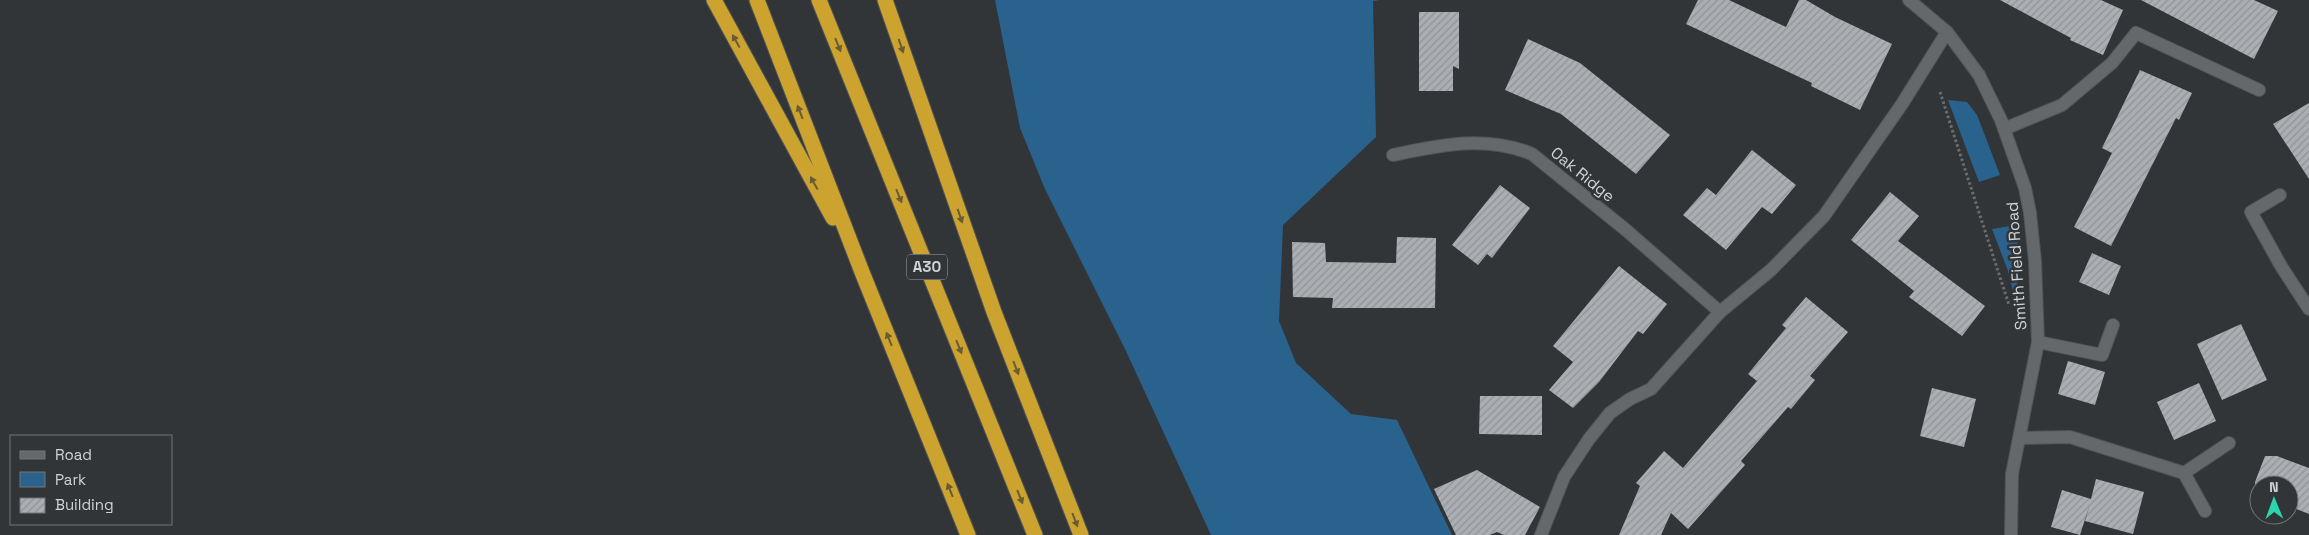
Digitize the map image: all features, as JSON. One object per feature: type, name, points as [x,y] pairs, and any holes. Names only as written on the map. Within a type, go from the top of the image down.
[{"type":"highway","points":[[714,0],[862,272]]},
{"type":"highway","points":[[757,0],[862,272],[968,535]]},
{"type":"highway","name":"A30","points":[[819,0],[1035,535]]},
{"type":"highway","points":[[885,0],[994,312],[1081,535]]},
{"type":"street","name":"Smith Field Road","points":[[1909,0],[1947,32],[1979,75],[2004,129],[2025,188],[2030,213],[2035,261],[2038,342],[2029,377],[2020,438],[2012,474],[2011,535]]},
{"type":"street","points":[[1541,535],[1564,477],[1610,413],[1630,399],[1651,389],[1720,312],[1771,270],[1824,216],[1902,104],[1947,32]]},
{"type":"street","points":[[2004,129],[2062,105],[2112,63],[2136,33],[2259,90]]},
{"type":"street","name":"Oak Ridge","points":[[1393,155],[1436,146],[1470,143],[1491,143],[1516,148],[1532,154],[1626,230],[1720,312]]},
{"type":"street","points":[[2280,195],[2251,212],[2281,266],[2309,309]]},
{"type":"street","points":[[2038,342],[2102,355],[2113,325]]},
{"type":"street","points":[[2020,438],[2070,437],[2184,473],[2205,511]]},
{"type":"street","points":[[2184,473],[2229,443]]},
{"type":"path","points":[[1928,61],[2012,311]]},
{"type":"green space","points":[[995,0],[1380,0],[1373,1],[1376,137],[1283,225],[1279,321],[1296,363],[1351,414],[1397,420],[1452,535],[1211,535],[1125,349],[1045,189],[1020,128]]},
{"type":"green space","points":[[1948,100],[1967,102],[1977,115],[2000,175],[1979,182]]},
{"type":"green space","points":[[2016,225],[2019,263],[2016,303],[2008,271],[1992,229]]},
{"type":"building","points":[[1698,0],[1729,0],[1786,27],[1799,0],[1806,0],[1835,17],[1892,44],[1860,110],[1811,86],[1812,83],[1686,24]]},
{"type":"building","points":[[2000,0],[2101,0],[2123,10],[2103,55],[2070,40],[2071,38]]},
{"type":"building","points":[[2141,0],[2254,0],[2278,11],[2254,59]]},
{"type":"building","points":[[1419,12],[1459,12],[1459,69],[1453,66],[1453,91],[1419,91]]},
{"type":"building","points":[[1528,39],[1580,63],[1670,135],[1636,174],[1561,114],[1505,90]]},
{"type":"building","points":[[2140,70],[2192,93],[2179,120],[2176,118],[2111,246],[2074,227],[2112,153],[2102,148]]},
{"type":"building","points":[[2309,103],[2309,179],[2273,124]]},
{"type":"building","points":[[1752,150],[1796,185],[1772,214],[1762,207],[1726,250],[1683,215],[1707,188],[1716,195]]},
{"type":"building","points":[[1500,185],[1530,208],[1492,258],[1487,254],[1478,265],[1452,245]]},
{"type":"building","points":[[1890,192],[1919,216],[1898,241],[1985,306],[1962,336],[1909,297],[1914,291],[1851,240]]},
{"type":"building","points":[[1397,237],[1436,238],[1435,308],[1332,308],[1333,298],[1293,297],[1292,242],[1325,243],[1326,262],[1396,263]]},
{"type":"building","points":[[2092,253],[2121,266],[2109,295],[2079,282]]},
{"type":"building","points":[[1619,266],[1667,304],[1643,334],[1638,331],[1599,382],[1573,408],[1549,390],[1573,362],[1553,346]]},
{"type":"building","points":[[1806,297],[1848,332],[1810,376],[1815,380],[1791,409],[1788,407],[1741,461],[1745,465],[1688,529],[1671,513],[1661,535],[1619,535],[1640,486],[1636,483],[1664,451],[1683,468],[1757,381],[1748,374],[1786,328],[1782,325]]},
{"type":"building","points":[[2241,324],[2267,380],[2222,400],[2197,344]]},
{"type":"building","points":[[2068,361],[2105,372],[2095,405],[2058,394]]},
{"type":"building","points":[[2199,383],[2216,421],[2174,440],[2157,402]]},
{"type":"building","points":[[1932,388],[1976,399],[1964,447],[1920,436]]},
{"type":"building","points":[[1480,396],[1542,396],[1542,435],[1479,434]]},
{"type":"building","points":[[2265,456],[2277,456],[2309,468],[2309,514],[2299,510],[2299,475],[2258,475]]},
{"type":"building","points":[[1477,470],[1540,507],[1525,535],[1504,535],[1497,532],[1490,535],[1456,535],[1434,489]]},
{"type":"building","points":[[2096,479],[2144,492],[2133,534],[2085,521],[2090,504],[2080,535],[2051,527],[2062,490],[2091,499]]}]
